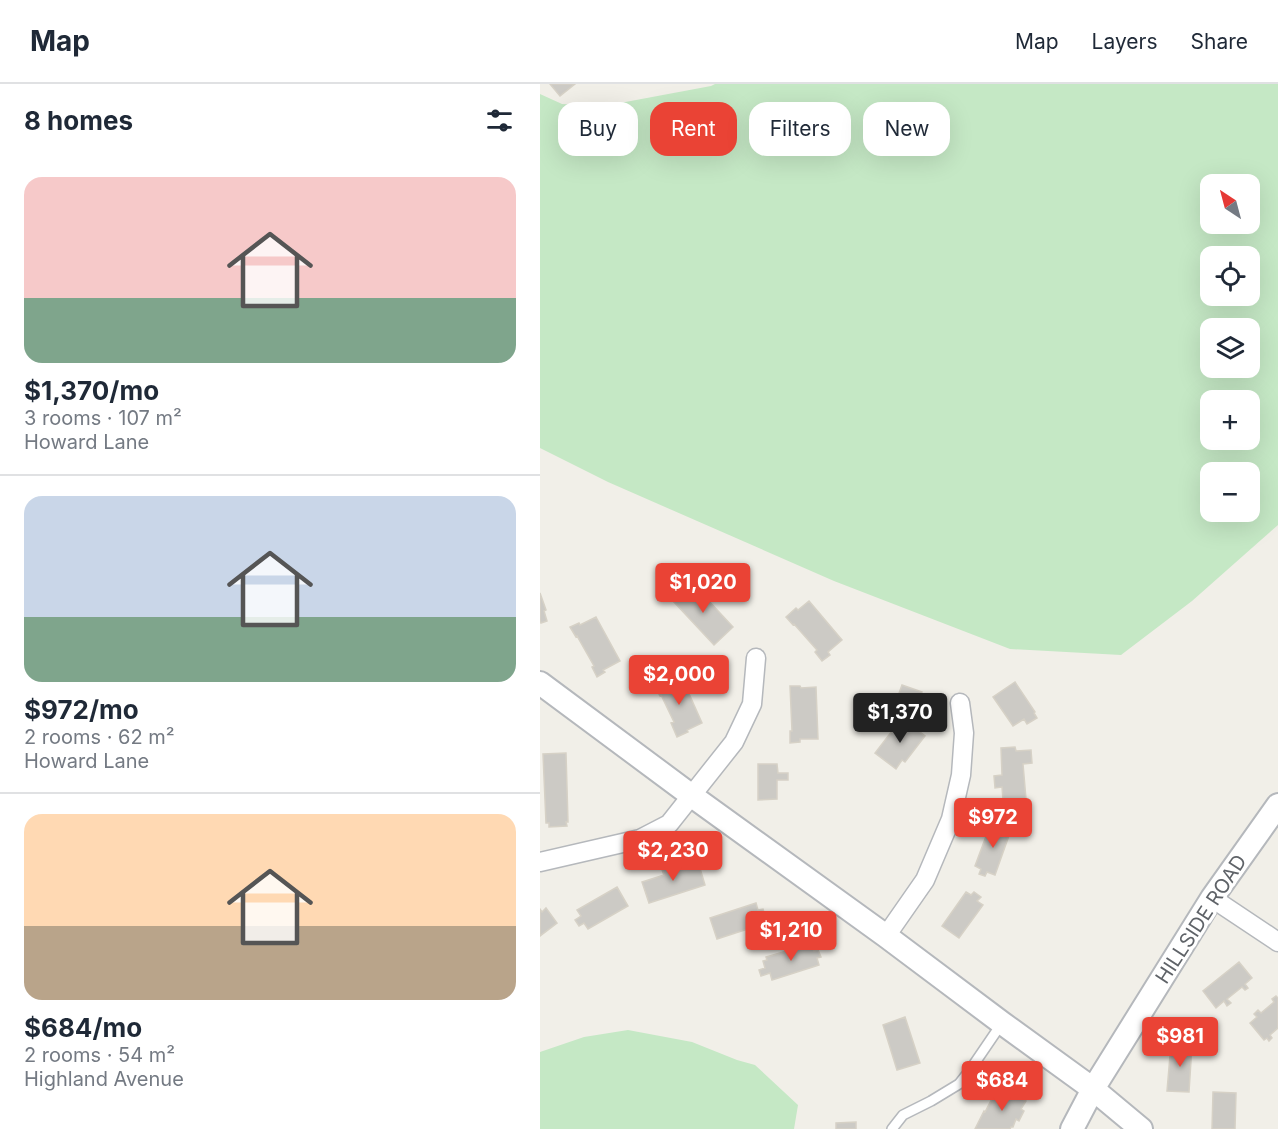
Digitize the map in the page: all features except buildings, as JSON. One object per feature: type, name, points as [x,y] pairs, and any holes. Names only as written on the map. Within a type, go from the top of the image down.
[{"type":"street","points":[[540,862],[640,839],[669,824],[734,742],[752,704],[756,658]]},
{"type":"street","points":[[540,683],[1093,1089],[1141,1129]]},
{"type":"street","points":[[886,936],[925,880],[951,819],[961,776],[964,733],[960,703]]},
{"type":"street","name":"HILLSIDE ROAD","points":[[1072,1129],[1093,1089],[1212,898],[1278,805]]},
{"type":"street","points":[[1212,898],[1278,942]]},
{"type":"lane","points":[[892,1129],[903,1116],[959,1084],[1002,1023]]},
{"type":"green space","points":[[715,84],[1278,84],[1278,525],[1192,601],[1121,655],[1010,649],[834,581],[608,482],[540,448],[540,94],[558,102],[558,156],[638,156],[638,102],[625,102]]},
{"type":"green space","points":[[628,1030],[692,1042],[755,1065],[798,1105],[794,1129],[540,1129],[540,1052],[584,1037]]}]
